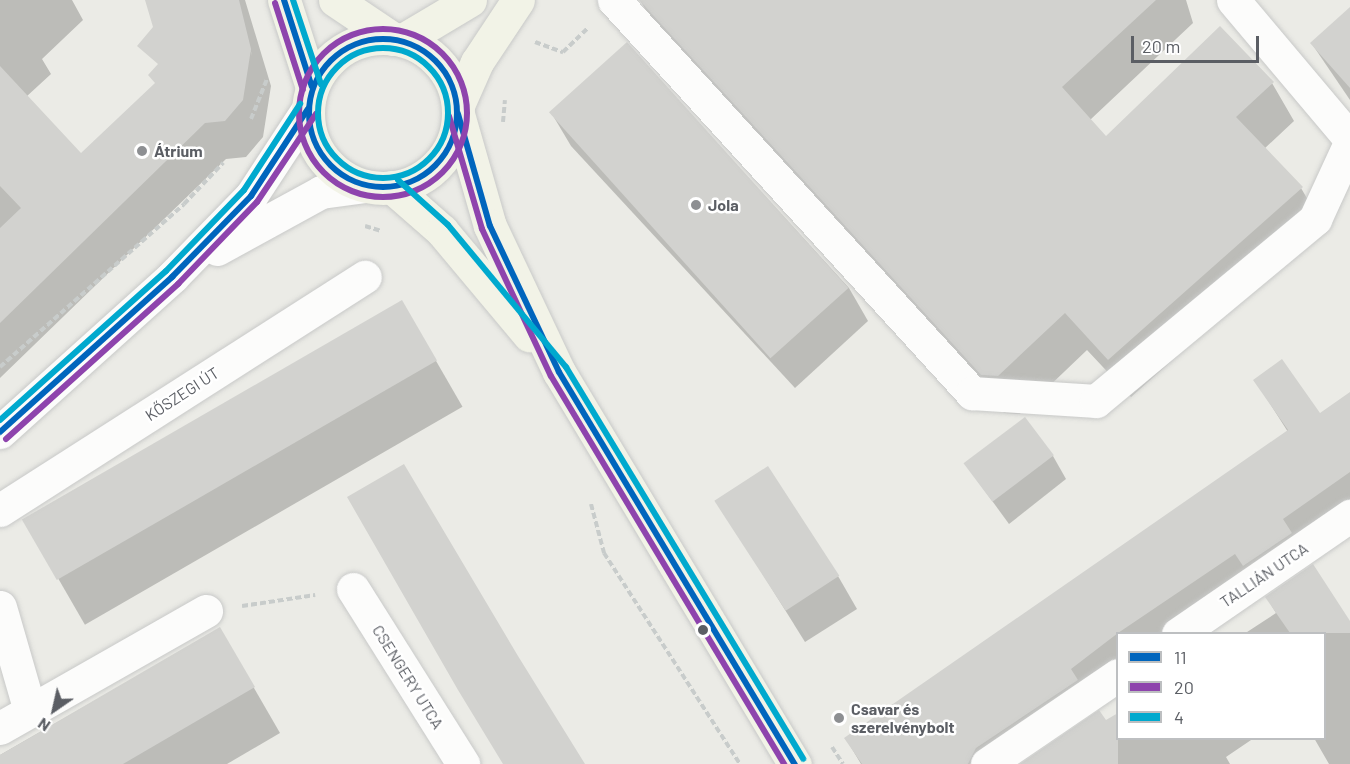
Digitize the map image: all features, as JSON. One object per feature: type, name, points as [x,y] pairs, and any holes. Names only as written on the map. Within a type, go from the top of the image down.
[{"type":"main road","points":[[285,0],[310,98],[322,158],[341,175],[378,186],[441,231],[559,372]]},
{"type":"main road","points":[[335,0],[440,65],[458,110],[490,226],[559,372],[795,764]]},
{"type":"main road","points":[[310,98],[343,49],[367,39],[398,39],[470,0]]},
{"type":"main road","points":[[378,186],[431,171],[455,135],[458,110],[477,62],[518,0]]},
{"type":"street","points":[[614,0],[972,393],[1096,401],[1315,219],[1350,141],[1233,0]]},
{"type":"street","points":[[0,432],[172,277],[260,184],[310,98]]},
{"type":"street","points":[[172,277],[283,209],[321,192],[378,186]]},
{"type":"street","name":"KŐSZEGI ÚT","points":[[0,510],[365,277]]},
{"type":"street","name":"TALLIÁN UTCA","points":[[1180,632],[1348,522]]},
{"type":"street","name":"CSENGERY UTCA","points":[[353,589],[463,764]]},
{"type":"street","points":[[0,608],[30,711]]},
{"type":"street","points":[[0,728],[206,611]]},
{"type":"street","points":[[987,764],[1116,676]]},
{"type":"path","points":[[245,129],[268,72]]},
{"type":"path","points":[[503,128],[505,97]]},
{"type":"path","points":[[0,367],[184,204],[230,154]]},
{"type":"path","points":[[589,496],[604,553],[740,764]]},
{"type":"path","points":[[206,611],[353,589]]},
{"type":"building","points":[[145,0],[239,0],[251,49],[243,100],[225,121],[205,123],[0,323],[0,228],[21,208],[0,186],[0,66],[81,153],[155,83],[148,75],[158,64],[137,46],[153,27]]},
{"type":"building","points":[[639,0],[1156,0],[1062,87],[1106,136],[1220,26],[1274,82],[1236,117],[1303,187],[1108,360],[1065,313],[998,376],[981,375]]},
{"type":"building","points":[[1350,7],[1350,88],[1310,43]]},
{"type":"building","name":"Jola","points":[[627,42],[848,288],[770,358],[549,112]]},
{"type":"building","points":[[402,300],[437,361],[57,580],[22,520]]},
{"type":"building","points":[[1282,359],[1320,413],[1350,392],[1350,472],[1283,519],[1292,533],[1243,566],[1235,554],[1119,632],[1116,632],[1116,635],[1071,669],[1078,680],[976,748],[968,764],[862,764],[844,738],[1288,430],[1253,380]]},
{"type":"building","points":[[1025,417],[1054,455],[992,502],[964,463]]},
{"type":"building","points":[[404,464],[585,764],[503,764],[458,690],[347,497]]},
{"type":"building","points":[[768,466],[839,576],[786,611],[714,501]]},
{"type":"building","points":[[1313,564],[1350,621],[1350,633],[1289,632],[1265,597]]},
{"type":"building","points":[[220,627],[255,687],[123,764],[0,764],[0,755]]},
{"type":"building","points":[[1099,710],[1106,720],[1116,714],[1118,764],[1020,764]]},
{"type":"transit line","name":"11","points":[[284,0],[312,87]]},
{"type":"transit line","name":"4","points":[[293,0],[321,84]]},
{"type":"transit line","name":"20","points":[[275,3],[303,90]]},
{"type":"transit line","name":"20","points":[[383,29],[415,36],[442,54],[460,81],[467,113],[460,145],[442,172],[415,190],[383,197],[351,190],[324,172],[306,145],[299,113],[306,81],[324,54],[351,36],[383,29]]},
{"type":"transit line","name":"11","points":[[383,39],[412,44],[436,60],[452,84],[457,113],[452,142],[436,166],[412,182],[383,187],[354,182],[330,166],[314,142],[309,113],[314,84],[330,60],[354,44],[383,39]]},
{"type":"transit line","name":"4","points":[[383,48],[408,52],[429,67],[444,88],[448,113],[444,138],[429,159],[408,174],[383,178],[358,174],[337,159],[322,138],[318,113],[322,88],[337,67],[358,52],[383,48]]},
{"type":"transit line","name":"4","points":[[0,420],[166,271],[244,190],[300,104]]},
{"type":"transit line","name":"11","points":[[0,432],[172,277],[251,196],[308,109]]},
{"type":"transit line","name":"20","points":[[6,439],[178,284],[257,202],[316,114]]},
{"type":"transit line","name":"11","points":[[458,114],[490,226],[559,372],[795,764]]},
{"type":"transit line","name":"20","points":[[449,116],[482,229],[551,376],[784,764]]},
{"type":"transit line","name":"4","points":[[398,180],[448,225],[566,367],[803,759]]},
{"type":"place","name":"Átrium","points":[[142,151]]},
{"type":"place","name":"Jola","points":[[696,205]]},
{"type":"place","name":"Csavar és szerelvénybolt","points":[[839,718]]}]
